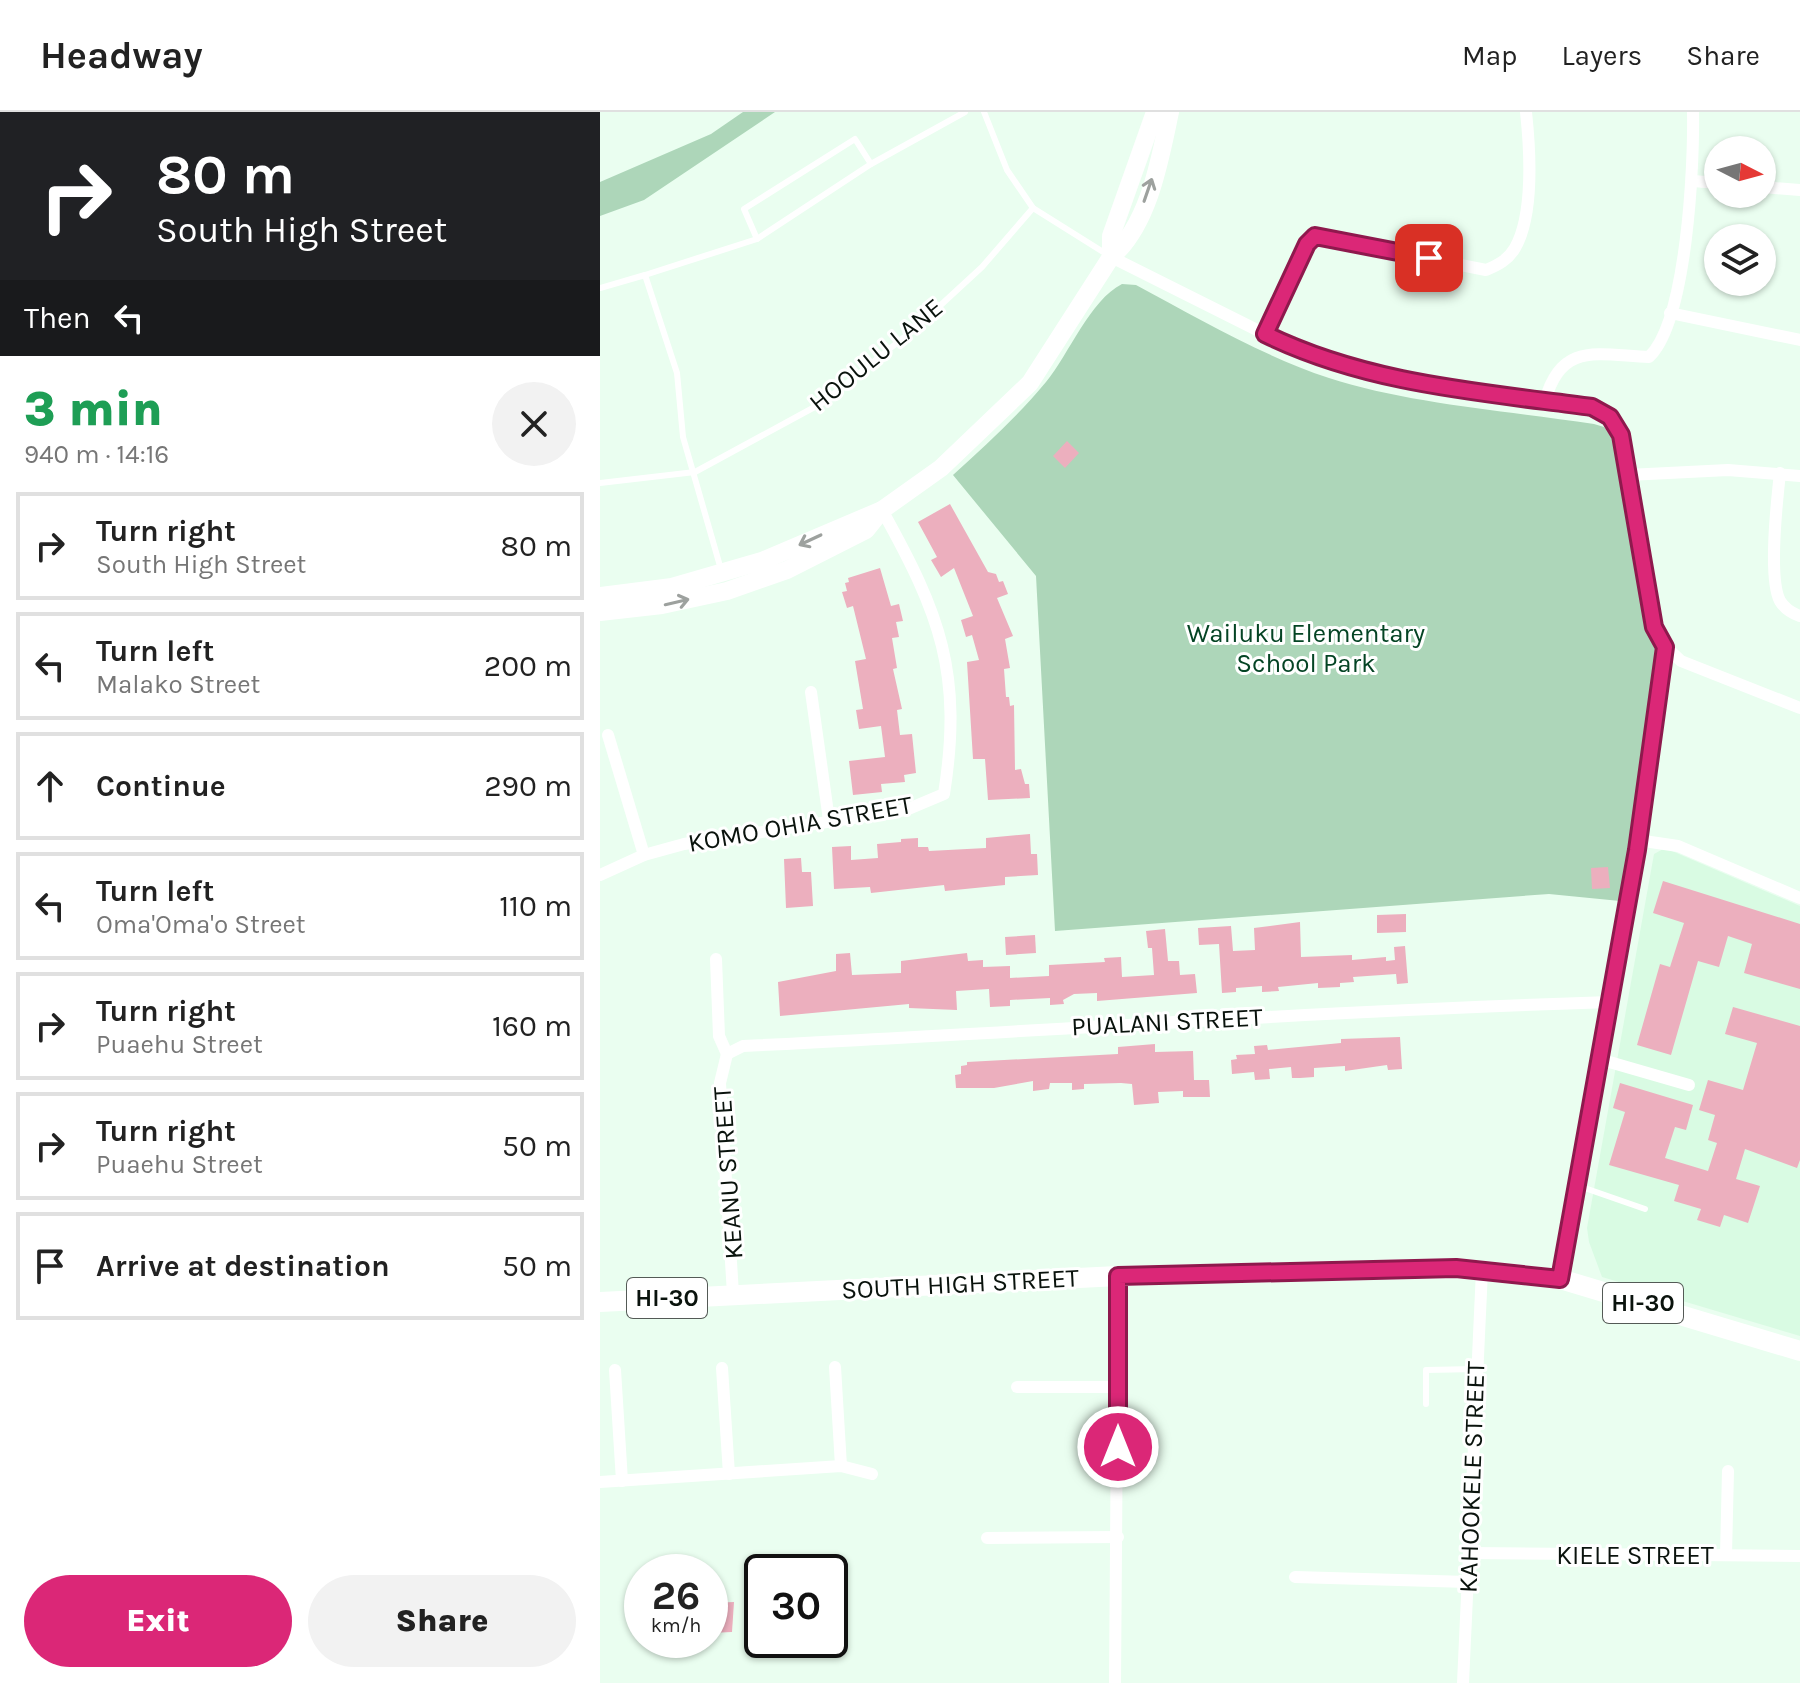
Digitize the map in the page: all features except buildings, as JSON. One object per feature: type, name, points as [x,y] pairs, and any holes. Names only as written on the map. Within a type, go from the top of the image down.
[{"type":"main road","name":"SOUTH HIGH STREET","points":[[733,1294],[923,1288],[1118,1276],[1456,1268],[1560,1279],[1800,1351]]},
{"type":"main road","name":"HI-30","points":[[600,1302],[733,1294]]},
{"type":"street","points":[[1111,257],[1111,236],[1155,112]]},
{"type":"street","points":[[600,596],[672,587],[762,561],[882,510],[941,468],[1030,383],[1111,257],[1128,242],[1137,223],[1170,112]]},
{"type":"street","points":[[1265,334],[1307,244],[1315,236],[1486,270],[1504,262],[1516,247],[1526,206],[1530,148],[1526,112]]},
{"type":"street","points":[[1545,401],[1556,371],[1566,360],[1587,356],[1649,357],[1662,341],[1687,235],[1693,181],[1693,112]]},
{"type":"street","points":[[1693,181],[1704,182]]},
{"type":"street","points":[[1776,188],[1800,190]]},
{"type":"street","points":[[1111,257],[1305,354],[1365,373],[1592,407],[1607,414],[1618,427],[1654,627],[1665,647],[1687,663],[1800,708]]},
{"type":"street","points":[[1670,313],[1800,340]]},
{"type":"street","points":[[1628,475],[1728,470],[1800,476]]},
{"type":"street","points":[[1780,473],[1775,541],[1777,591],[1786,609],[1800,616]]},
{"type":"street","points":[[600,612],[662,605],[727,591],[787,570],[866,530],[882,510]]},
{"type":"street","name":"KOMO OHIA STREET","points":[[600,875],[644,855],[738,833],[906,810],[944,794],[951,746],[948,673],[939,624],[922,581],[882,510]]},
{"type":"street","points":[[1560,1279],[1637,840],[1665,647]]},
{"type":"street","points":[[811,692],[829,820]]},
{"type":"street","points":[[608,735],[644,855]]},
{"type":"street","points":[[1637,840],[1678,846],[1800,898]]},
{"type":"street","points":[[716,959],[719,1036],[727,1054]]},
{"type":"street","name":"PUALANI STREET","points":[[727,1054],[743,1046],[940,1034],[1401,1008],[1610,1002]]},
{"type":"street","name":"KEANU STREET","points":[[727,1054],[720,1083],[733,1294]]},
{"type":"street","points":[[1599,1059],[1689,1085]]},
{"type":"street","name":"KAHOOKELE STREET","points":[[1463,1683],[1482,1270]]},
{"type":"street","points":[[1115,1683],[1118,1276]]},
{"type":"street","points":[[835,1367],[841,1466]]},
{"type":"street","points":[[722,1368],[729,1474]]},
{"type":"street","points":[[615,1370],[622,1481]]},
{"type":"street","points":[[1017,1387],[1118,1387]]},
{"type":"street","points":[[600,1482],[841,1466],[872,1474]]},
{"type":"street","points":[[1726,1555],[1728,1471]]},
{"type":"street","points":[[987,1538],[1118,1537]]},
{"type":"street","name":"KIELE STREET","points":[[1469,1553],[1800,1556]]},
{"type":"street","points":[[1295,1577],[1468,1582]]},
{"type":"lane","points":[[600,288],[757,239],[871,164],[965,112]]},
{"type":"lane","points":[[984,112],[1007,170],[1033,208],[1111,257]]},
{"type":"lane","points":[[757,239],[744,209],[855,139],[871,164]]},
{"type":"lane","name":"HOOULU LANE","points":[[600,483],[695,472],[822,403],[918,326],[982,267],[1033,208]]},
{"type":"lane","points":[[645,275],[677,373],[683,437],[720,566]]},
{"type":"lane","points":[[1576,1185],[1645,1209]]},
{"type":"lane","points":[[1426,1404],[1426,1370],[1477,1369]]},
{"type":"shaded area","points":[[1665,848],[1800,906],[1800,1336],[1602,1277],[1589,1242],[1587,1228],[1654,854]]},
{"type":"green space","points":[[743,112],[775,112],[644,200],[600,216],[600,182],[711,134]]},
{"type":"green space","name":"Wailuku Elementary School Park","points":[[1122,284],[1136,285],[1255,348],[1329,378],[1426,401],[1594,424],[1604,427],[1617,443],[1651,630],[1662,654],[1620,901],[1549,894],[1055,931],[1036,576],[953,475],[1035,395],[1100,302]]},
{"type":"route","points":[[1118,1447],[1118,1276],[1456,1268],[1560,1279],[1637,850],[1665,647],[1654,627],[1621,435],[1616,423],[1607,414],[1592,407],[1365,373],[1305,354],[1265,334],[1307,244],[1315,236],[1328,236],[1429,258]]}]
